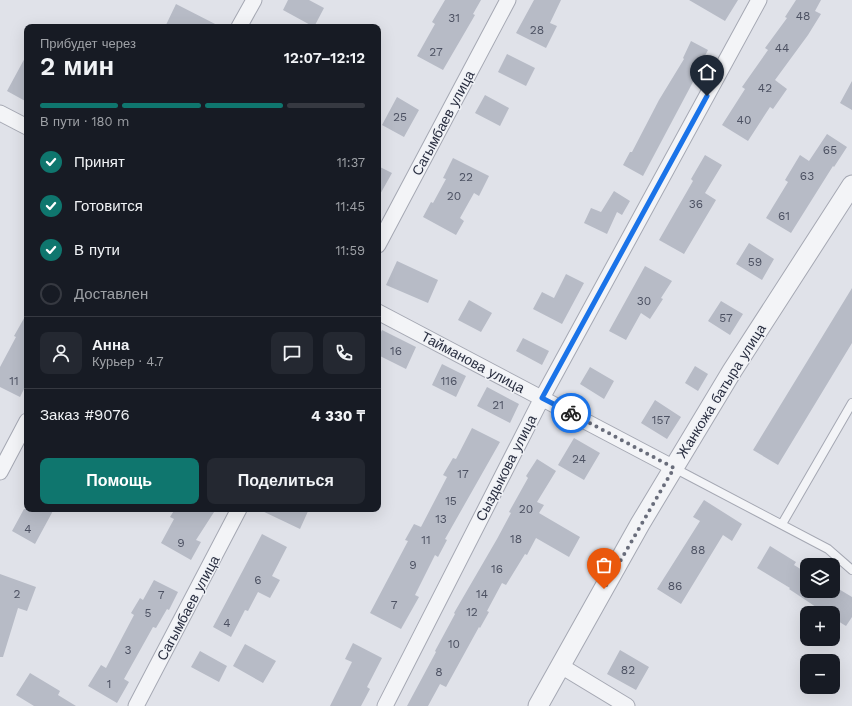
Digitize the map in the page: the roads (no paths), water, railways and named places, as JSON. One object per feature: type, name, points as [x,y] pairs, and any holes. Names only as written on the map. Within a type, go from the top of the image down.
[{"type":"street","points":[[241,24],[254,0]]},
{"type":"street","name":"Сагымбаев улица","points":[[381,239],[508,0]]},
{"type":"street","name":"Сыздыкова улица","points":[[385,706],[542,398],[759,0]]},
{"type":"street","points":[[0,113],[24,125]]},
{"type":"street","name":"Жанкожа батыра улица","points":[[538,706],[640,524],[732,371],[852,185]]},
{"type":"street","name":"Тайманова улица","points":[[381,314],[674,468]]},
{"type":"street","points":[[0,472],[24,427]]},
{"type":"street","name":"Сагымбаев улица","points":[[136,706],[237,512]]},
{"type":"street","points":[[561,666],[627,706]]},
{"type":"lane","points":[[782,524],[852,403]]},
{"type":"lane","points":[[674,468],[828,549],[852,570]]}]
